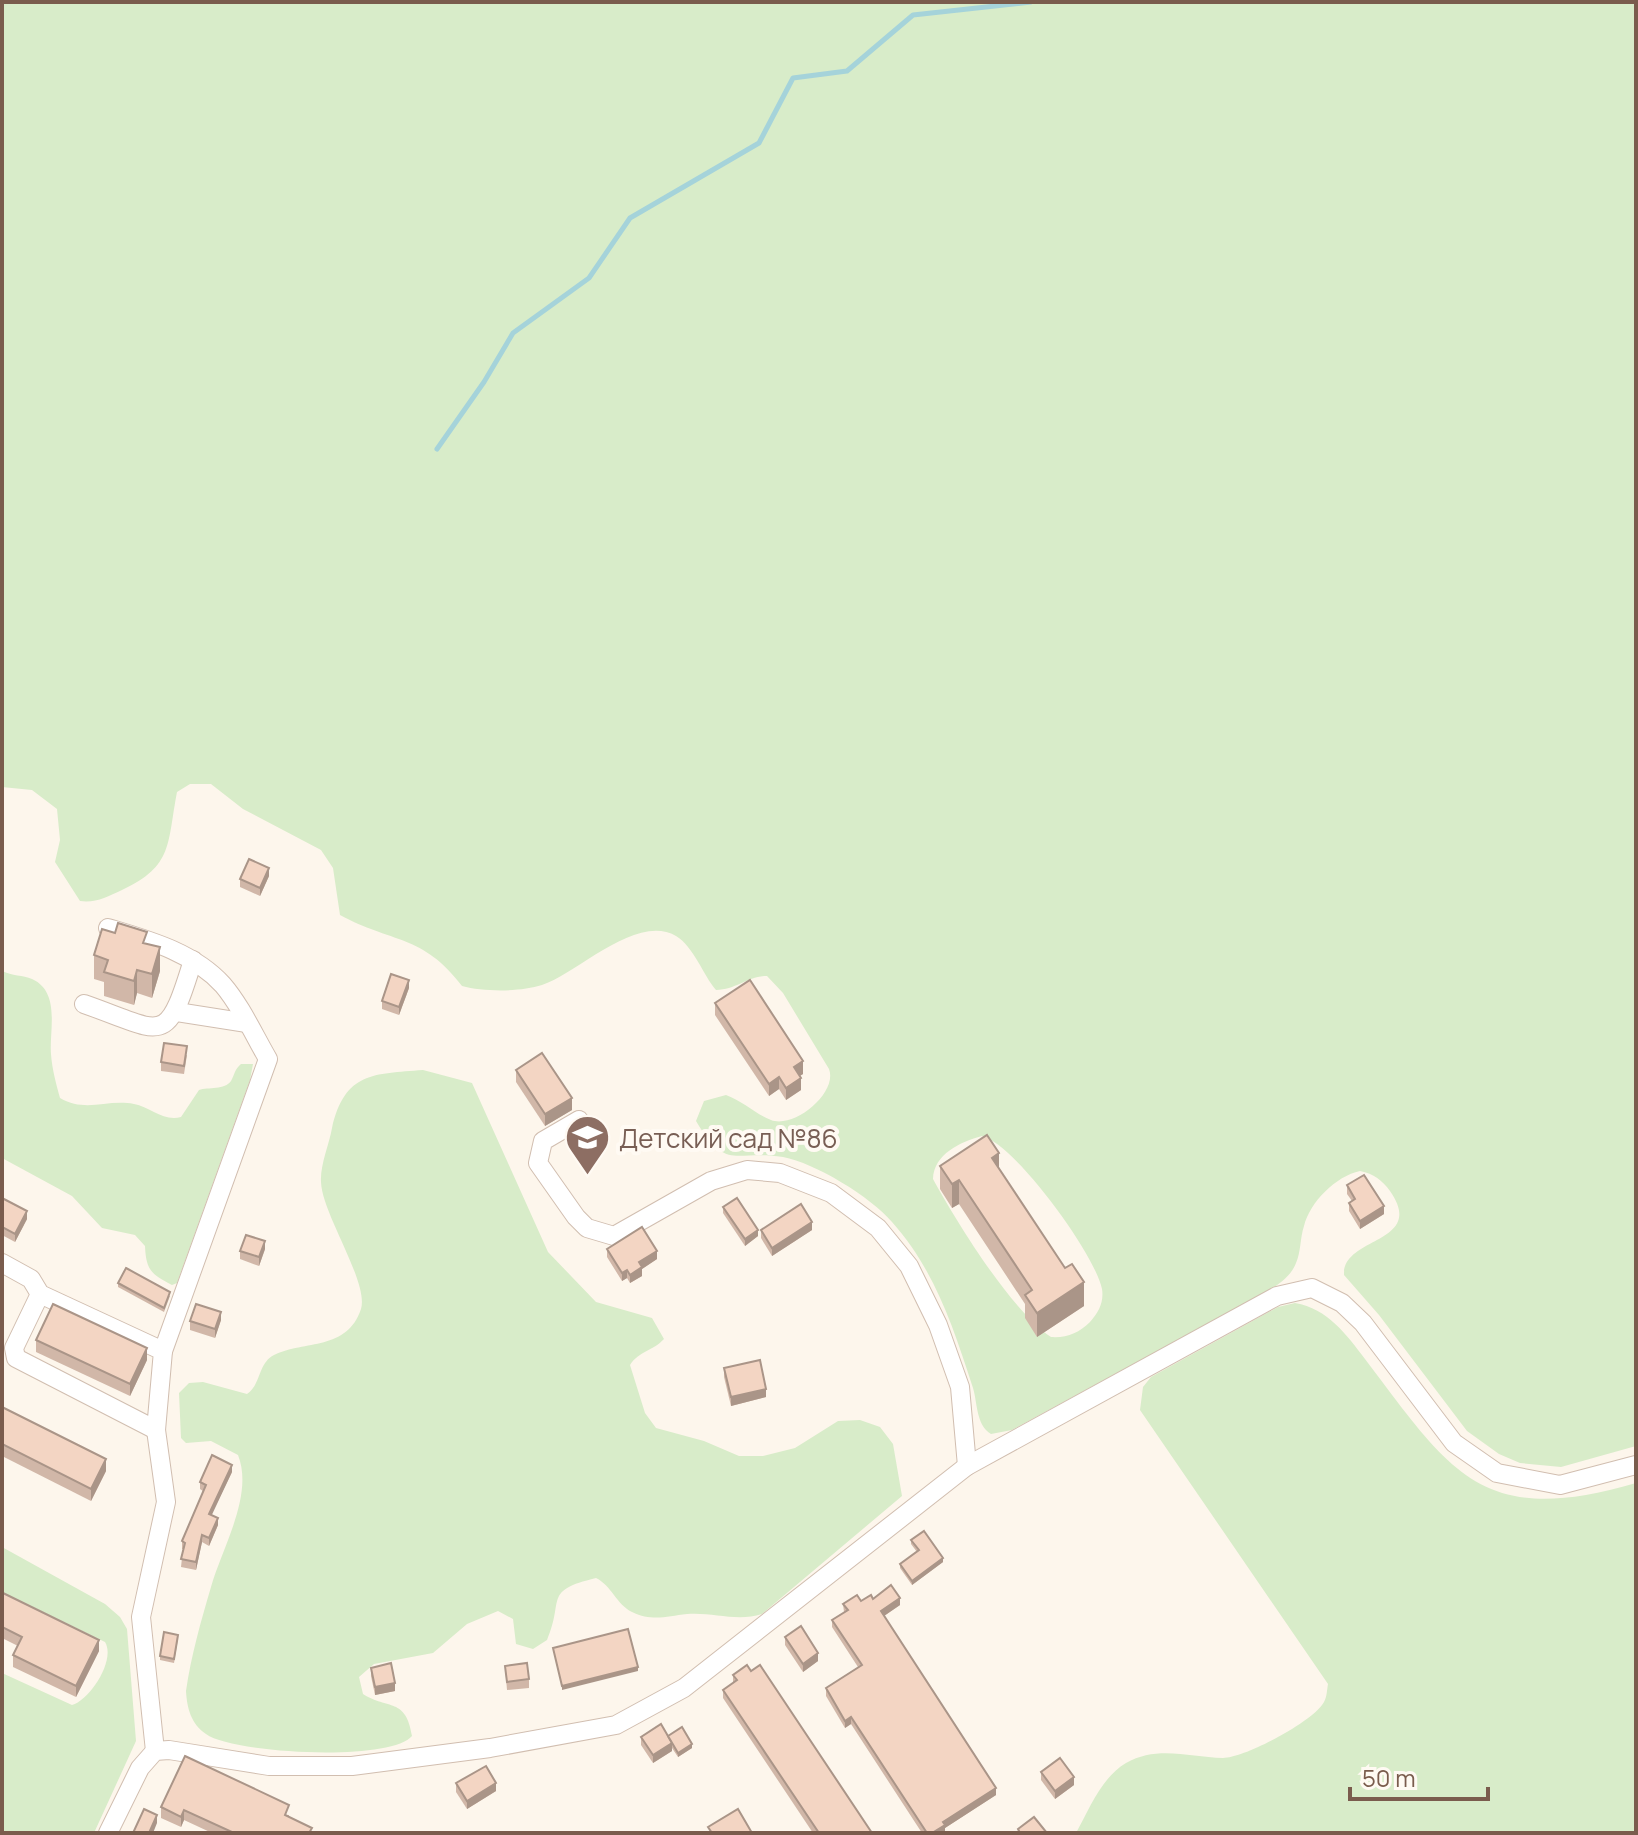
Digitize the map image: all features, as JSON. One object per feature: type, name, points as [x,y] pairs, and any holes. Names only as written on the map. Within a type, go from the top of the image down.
[{"type":"street","points":[[108,928],[153,942],[193,960],[223,986],[268,1059],[163,1351],[156,1430],[166,1502],[141,1617],[155,1751]]},
{"type":"street","points":[[84,1004],[151,1028],[164,1026],[177,1012],[193,960]]},
{"type":"street","points":[[177,1012],[247,1023]]},
{"type":"street","points":[[579,1120],[543,1141],[538,1163],[587,1228],[614,1236],[711,1181],[747,1170],[780,1173],[831,1193],[878,1228],[909,1266],[938,1325],[960,1387],[967,1466]]},
{"type":"street","points":[[2,1263],[31,1279],[40,1294],[163,1351]]},
{"type":"street","points":[[108,1833],[140,1768],[155,1751],[169,1750],[269,1766],[352,1766],[490,1748],[616,1725],[684,1688],[967,1466],[1277,1296],[1300,1288],[1319,1289],[1354,1314],[1454,1443],[1489,1469],[1516,1479],[1560,1485],[1636,1465]]},
{"type":"street","points":[[40,1294],[14,1348],[16,1358],[156,1430]]},
{"type":"green space","points":[[2,2],[1636,2],[1636,1446],[1561,1467],[1520,1463],[1499,1454],[1467,1431],[1379,1315],[1344,1275],[1347,1262],[1356,1253],[1391,1231],[1398,1221],[1399,1208],[1390,1191],[1377,1178],[1360,1171],[1333,1184],[1318,1199],[1307,1217],[1294,1268],[1274,1287],[1012,1430],[991,1434],[982,1424],[965,1363],[941,1299],[920,1259],[883,1212],[857,1192],[796,1160],[724,1153],[696,1121],[704,1101],[726,1095],[771,1120],[791,1119],[812,1107],[827,1088],[829,1069],[783,993],[767,976],[716,990],[682,941],[660,931],[625,938],[542,985],[502,990],[462,986],[448,969],[420,948],[340,915],[333,868],[321,850],[243,809],[211,784],[190,784],[177,792],[169,839],[160,862],[151,872],[106,897],[80,901],[55,862],[60,840],[57,809],[32,790],[2,787]],"holes":[[[982,1136],[1014,1158],[1052,1202],[1096,1273],[1102,1289],[1100,1307],[1090,1322],[1072,1334],[1051,1337],[1019,1308],[970,1241],[933,1179],[938,1163],[950,1150]]]},
{"type":"green space","points":[[2,971],[32,979],[47,993],[52,1013],[53,1071],[60,1098],[69,1102],[79,1105],[134,1104],[169,1118],[181,1117],[199,1090],[225,1086],[241,1064],[253,1064],[250,1080],[177,1283],[172,1285],[151,1270],[145,1246],[135,1235],[102,1228],[72,1196],[2,1158]]},
{"type":"green space","points":[[423,1070],[472,1083],[548,1252],[596,1302],[652,1318],[664,1339],[630,1365],[645,1413],[656,1428],[704,1441],[739,1456],[763,1456],[795,1448],[838,1421],[860,1420],[880,1427],[893,1444],[902,1496],[762,1614],[743,1617],[687,1614],[647,1617],[627,1609],[596,1578],[568,1587],[562,1593],[547,1640],[533,1649],[516,1644],[513,1619],[498,1611],[467,1624],[433,1653],[374,1664],[359,1677],[363,1694],[395,1706],[405,1715],[412,1736],[398,1744],[345,1752],[311,1752],[222,1741],[206,1734],[193,1720],[186,1691],[204,1613],[235,1521],[242,1471],[238,1455],[211,1441],[186,1443],[181,1438],[179,1393],[189,1383],[203,1382],[247,1394],[265,1363],[274,1355],[335,1338],[355,1322],[362,1297],[323,1196],[321,1182],[332,1128],[345,1096],[353,1086],[376,1075]]},
{"type":"green space","points":[[1295,1303],[1317,1311],[1335,1324],[1422,1433],[1448,1461],[1475,1481],[1506,1494],[1541,1499],[1584,1495],[1636,1483],[1636,1833],[1076,1833],[1103,1785],[1126,1763],[1150,1754],[1223,1758],[1247,1752],[1307,1719],[1325,1700],[1328,1684],[1140,1410],[1143,1387],[1151,1377],[1278,1307]]},
{"type":"green space","points":[[2,1547],[105,1604],[120,1617],[127,1629],[136,1741],[94,1833],[2,1833],[2,1673],[72,1705],[93,1688],[104,1669],[107,1650],[105,1642],[2,1592]]},
{"type":"building","points":[[249,859],[269,868],[260,888],[240,879]]},
{"type":"building","points":[[118,923],[147,932],[143,943],[160,947],[152,974],[137,970],[134,981],[104,972],[108,960],[94,955],[102,929],[115,933]]},
{"type":"building","points":[[391,974],[409,980],[399,1007],[382,1001]]},
{"type":"building","points":[[750,980],[803,1061],[794,1067],[801,1078],[786,1088],[779,1077],[769,1084],[715,1003]]},
{"type":"building","points":[[164,1043],[187,1046],[184,1066],[161,1062]]},
{"type":"building","points":[[542,1053],[572,1098],[545,1114],[516,1070]]},
{"type":"building","points":[[987,1135],[999,1153],[992,1158],[1065,1268],[1072,1264],[1084,1282],[1037,1313],[1025,1295],[1032,1290],[959,1180],[952,1184],[940,1166]]},
{"type":"building","points":[[1364,1175],[1384,1206],[1360,1221],[1349,1203],[1355,1199],[1347,1185]]},
{"type":"building","points":[[2,1198],[27,1211],[15,1234],[2,1227]]},
{"type":"building","points":[[737,1198],[758,1230],[745,1239],[723,1207]]},
{"type":"building","points":[[801,1204],[812,1222],[772,1248],[761,1230]]},
{"type":"building","points":[[642,1227],[657,1251],[639,1262],[642,1267],[630,1275],[627,1270],[622,1273],[607,1249]]},
{"type":"building","points":[[246,1235],[265,1241],[259,1257],[240,1251]]},
{"type":"building","points":[[126,1268],[170,1292],[164,1308],[118,1283]]},
{"type":"building","points":[[53,1304],[147,1348],[130,1384],[36,1340]]},
{"type":"building","points":[[196,1304],[221,1312],[215,1329],[190,1321]]},
{"type":"building","points":[[760,1360],[766,1389],[731,1397],[724,1368]]},
{"type":"building","points":[[2,1407],[106,1459],[91,1489],[2,1444]]},
{"type":"building","points":[[212,1455],[232,1465],[209,1514],[218,1518],[209,1538],[202,1535],[196,1562],[181,1559],[185,1543],[182,1541],[206,1485],[200,1482]]},
{"type":"building","points":[[924,1531],[943,1558],[912,1581],[900,1564],[919,1550],[911,1540]]},
{"type":"building","points":[[891,1585],[900,1598],[881,1611],[996,1788],[943,1822],[945,1825],[932,1833],[927,1833],[851,1717],[845,1721],[826,1688],[862,1665],[832,1620],[848,1610],[843,1604],[857,1595],[861,1601],[871,1595],[873,1599]]},
{"type":"building","points":[[3,1593],[99,1640],[76,1686],[13,1655],[22,1637],[2,1627]]},
{"type":"building","points":[[801,1626],[818,1653],[803,1664],[785,1637]]},
{"type":"building","points":[[628,1629],[638,1667],[562,1686],[553,1648]]},
{"type":"building","points":[[164,1632],[178,1635],[174,1659],[160,1656]]},
{"type":"building","points":[[391,1663],[395,1683],[375,1687],[371,1668]]},
{"type":"building","points":[[527,1663],[529,1679],[507,1682],[505,1666]]},
{"type":"building","points":[[747,1665],[751,1671],[760,1665],[872,1833],[819,1833],[723,1690],[737,1680],[733,1675]]},
{"type":"building","points":[[661,1724],[672,1743],[653,1755],[641,1737]]},
{"type":"building","points":[[682,1727],[692,1744],[678,1753],[668,1736]]},
{"type":"building","points":[[185,1756],[289,1805],[285,1815],[312,1828],[309,1833],[234,1833],[184,1810],[181,1817],[161,1807]]},
{"type":"building","points":[[1060,1758],[1074,1777],[1055,1791],[1041,1772]]},
{"type":"building","points":[[486,1766],[496,1783],[467,1801],[456,1783]]},
{"type":"building","points":[[144,1809],[157,1815],[149,1833],[133,1833]]},
{"type":"building","points":[[738,1809],[752,1833],[712,1833],[708,1827]]},
{"type":"building","points":[[1034,1817],[1047,1833],[1020,1833],[1018,1829]]},
{"type":"waterway","points":[[437,449],[484,382],[513,333],[589,278],[630,218],[759,143],[793,78],[847,71],[913,15],[1031,2]]},
{"type":"place","name":"Детский сад №86","points":[[588,1177]]}]
